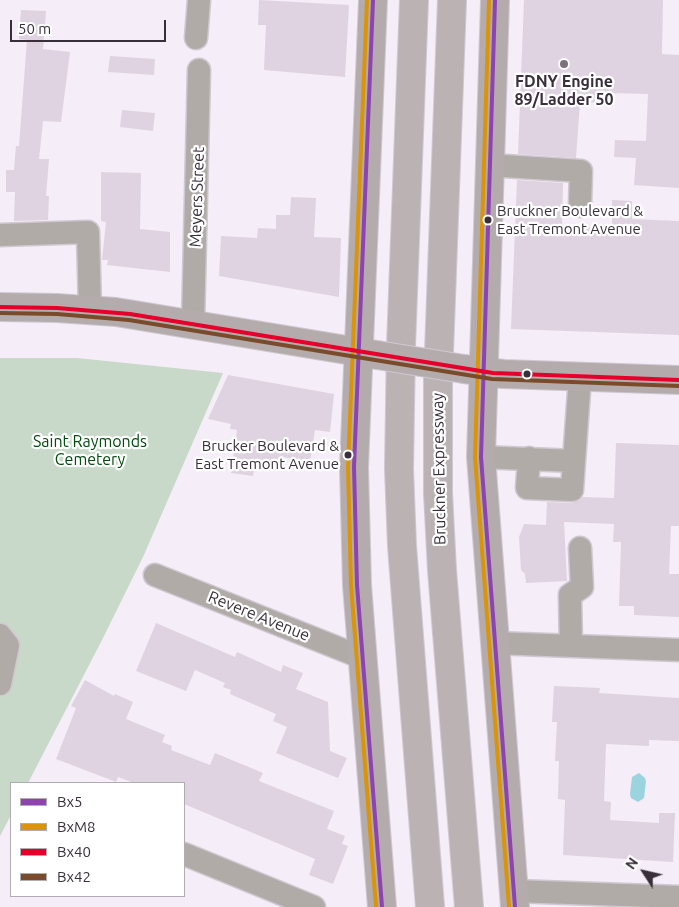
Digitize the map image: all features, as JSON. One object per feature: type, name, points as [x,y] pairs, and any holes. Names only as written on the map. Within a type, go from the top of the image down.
[{"type":"highway","points":[[414,0],[401,346],[399,469],[402,546],[430,907]]},
{"type":"highway","name":"Bruckner Expressway","points":[[452,0],[438,379],[438,493],[469,907]]},
{"type":"main road","points":[[373,0],[368,354],[354,467],[356,585],[382,907]]},
{"type":"main road","points":[[495,0],[489,165],[473,370],[482,457],[514,899]]},
{"type":"main road","points":[[0,307],[90,310],[193,323],[368,354],[473,370],[580,377],[679,380]]},
{"type":"street","points":[[196,38],[199,0]]},
{"type":"street","name":"Meyers Street","points":[[193,323],[200,70]]},
{"type":"street","points":[[489,165],[581,172],[580,206]]},
{"type":"street","points":[[0,235],[88,232],[90,310]]},
{"type":"street","points":[[529,458],[527,488],[572,490],[580,377]]},
{"type":"street","points":[[482,457],[574,461]]},
{"type":"street","points":[[572,646],[570,596],[582,587],[580,548]]},
{"type":"street","name":"Revere Avenue","points":[[155,575],[363,658]]},
{"type":"street","points":[[0,635],[8,645],[0,684]]},
{"type":"street","points":[[494,643],[679,650]]},
{"type":"street","points":[[185,854],[314,907]]},
{"type":"street","points":[[514,899],[679,897]]},
{"type":"green space","name":"Saint Raymonds Cemetery","points":[[0,358],[77,358],[223,373],[143,557],[29,782],[10,782],[10,817],[0,836]]},
{"type":"water","points":[[639,773],[646,781],[644,798],[638,802],[631,798],[630,794],[632,777]]},
{"type":"building","points":[[259,0],[349,5],[345,77],[264,70],[266,25],[258,25]]},
{"type":"building","points":[[524,0],[663,0],[662,54],[679,55],[679,188],[634,185],[636,158],[614,157],[615,140],[646,141],[648,94],[610,93],[610,103],[580,102],[576,158],[518,154]]},
{"type":"building","points":[[21,10],[46,11],[43,49],[70,52],[61,122],[43,121],[39,159],[49,159],[46,196],[49,196],[48,220],[14,221],[15,192],[6,192],[6,170],[14,170],[16,146],[19,146],[27,40],[19,39]]},
{"type":"building","points":[[110,56],[155,59],[154,75],[108,72]]},
{"type":"building","points":[[122,110],[155,113],[153,131],[120,127]]},
{"type":"building","points":[[101,172],[141,173],[140,229],[170,232],[170,272],[107,265],[108,260],[102,260],[106,222],[101,221]]},
{"type":"building","points":[[517,180],[563,183],[562,226],[612,228],[612,200],[632,201],[632,219],[679,221],[679,335],[511,329]]},
{"type":"building","points":[[291,197],[316,198],[314,237],[341,238],[339,297],[219,276],[221,236],[257,238],[258,228],[276,229],[276,215],[290,215]]},
{"type":"building","points":[[228,375],[334,394],[330,432],[315,430],[310,462],[282,457],[281,469],[255,465],[253,476],[231,473],[237,430],[230,429],[231,424],[208,419]]},
{"type":"building","points":[[616,443],[679,445],[679,526],[671,526],[669,574],[679,574],[679,617],[634,615],[634,606],[619,606],[621,542],[613,542],[614,524],[564,522],[567,581],[526,583],[525,574],[521,570],[519,537],[524,524],[546,525],[547,502],[572,503],[583,497],[614,498]]},
{"type":"building","points":[[156,623],[235,657],[237,652],[281,672],[283,665],[303,673],[296,689],[328,702],[330,751],[347,758],[338,778],[276,753],[287,727],[273,721],[276,714],[230,694],[231,690],[223,687],[225,683],[195,670],[186,691],[136,671]]},
{"type":"building","points":[[85,680],[114,696],[115,694],[133,702],[126,719],[165,735],[162,742],[172,746],[171,750],[210,765],[215,753],[263,773],[259,781],[334,811],[327,829],[345,836],[342,844],[348,846],[333,884],[309,875],[315,859],[185,804],[185,782],[131,782],[118,777],[116,782],[56,759],[76,708],[71,706]]},
{"type":"building","points":[[554,686],[600,688],[599,693],[679,698],[679,741],[649,740],[649,746],[606,744],[604,801],[611,802],[610,820],[659,823],[659,813],[675,813],[673,862],[563,855],[565,800],[558,799],[559,761],[555,761],[557,722],[552,722]]},
{"type":"transit line","name":"BxM8","points":[[367,0],[348,467],[351,585],[376,907]]},
{"type":"transit line","name":"Bx5","points":[[373,0],[354,467],[357,585],[382,907]]},
{"type":"transit line","name":"BxM8","points":[[489,0],[475,457],[509,907]]},
{"type":"transit line","name":"Bx5","points":[[495,0],[481,457],[515,907]]},
{"type":"transit line","name":"Bx40","points":[[0,307],[57,308],[130,314],[493,373],[679,380]]},
{"type":"transit line","name":"Bx42","points":[[0,313],[57,314],[129,320],[492,379],[679,386]]},
{"type":"place","name":"FDNY Engine 89/Ladder 50","points":[[564,64]]},
{"type":"place","name":"Bruckner Boulevard & East Tremont Avenue","points":[[488,220]]},
{"type":"place","name":"Brucker Boulevard & East Tremont Avenue","points":[[348,455]]}]
